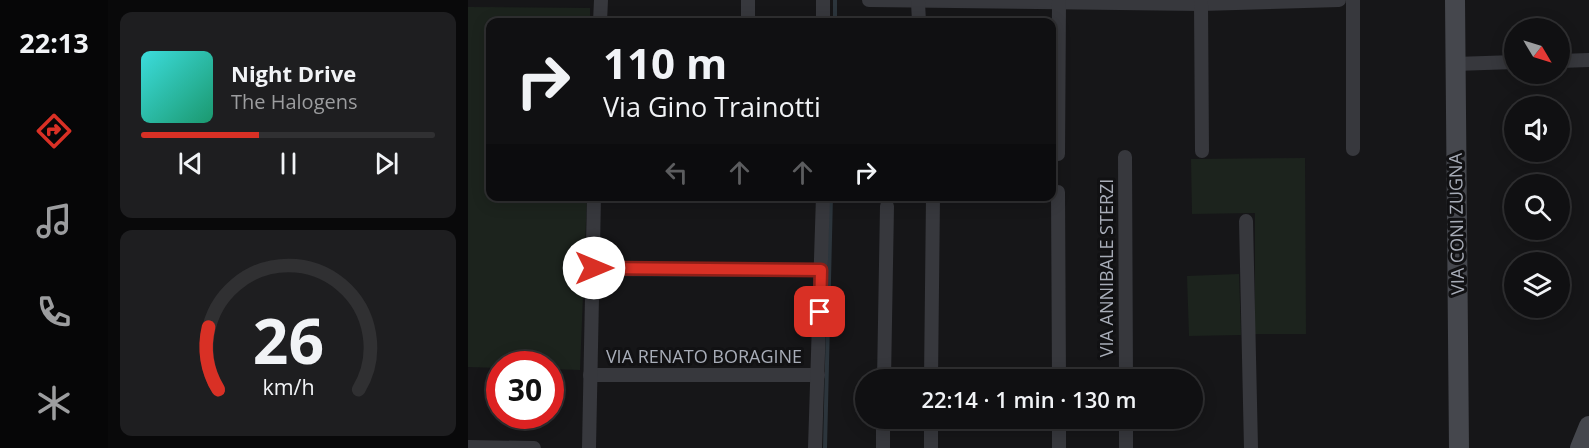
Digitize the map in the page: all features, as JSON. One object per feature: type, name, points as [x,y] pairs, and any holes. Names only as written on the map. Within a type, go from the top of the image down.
[{"type":"street","points":[[600,18],[601,0]]},
{"type":"street","points":[[748,0],[748,18]]},
{"type":"street","points":[[823,18],[824,0]]},
{"type":"street","points":[[869,0],[1201,4],[1339,0]]},
{"type":"street","points":[[1353,0],[1353,149]]},
{"type":"street","name":"VIA CONI ZUGNA","points":[[1455,0],[1459,448]]},
{"type":"street","points":[[918,2],[919,18]]},
{"type":"street","points":[[1058,154],[1059,2]]},
{"type":"street","points":[[1201,4],[1202,151]]},
{"type":"street","points":[[1570,61],[1589,60]]},
{"type":"street","points":[[1455,64],[1504,63]]},
{"type":"street","name":"VIA ANNIBALE STERZI","points":[[1125,157],[1126,369]]},
{"type":"street","points":[[1058,192],[1059,369]]},
{"type":"street","points":[[589,448],[594,201]]},
{"type":"street","points":[[815,448],[823,201]]},
{"type":"street","points":[[931,369],[933,201]]},
{"type":"street","points":[[884,369],[887,206]]},
{"type":"street","points":[[1246,220],[1251,448]]},
{"type":"street","points":[[594,268],[821,270]]},
{"type":"street","name":"VIA RENATO BORAGINE","points":[[590,375],[818,375]]},
{"type":"street","points":[[1580,448],[1589,426]]},
{"type":"street","points":[[883,429],[883,448]]},
{"type":"street","points":[[931,429],[931,448]]},
{"type":"street","points":[[1059,429],[1059,448]]},
{"type":"street","points":[[1126,429],[1126,448]]},
{"type":"street","points":[[468,447],[534,448]]},
{"type":"shaded area","points":[[468,7],[590,8],[590,18],[486,18],[486,201],[587,201],[580,370],[564,369],[564,351],[486,351],[486,368],[468,367]]},
{"type":"shaded area","points":[[1305,158],[1306,334],[1255,334],[1255,213],[1192,214],[1191,159]]},
{"type":"shaded area","points":[[1239,274],[1241,335],[1189,336],[1187,276]]},
{"type":"waterway","points":[[835,0],[835,18]]},
{"type":"waterway","points":[[825,448],[831,201]]},
{"type":"route","points":[[594,268],[821,270],[820,312]]}]
